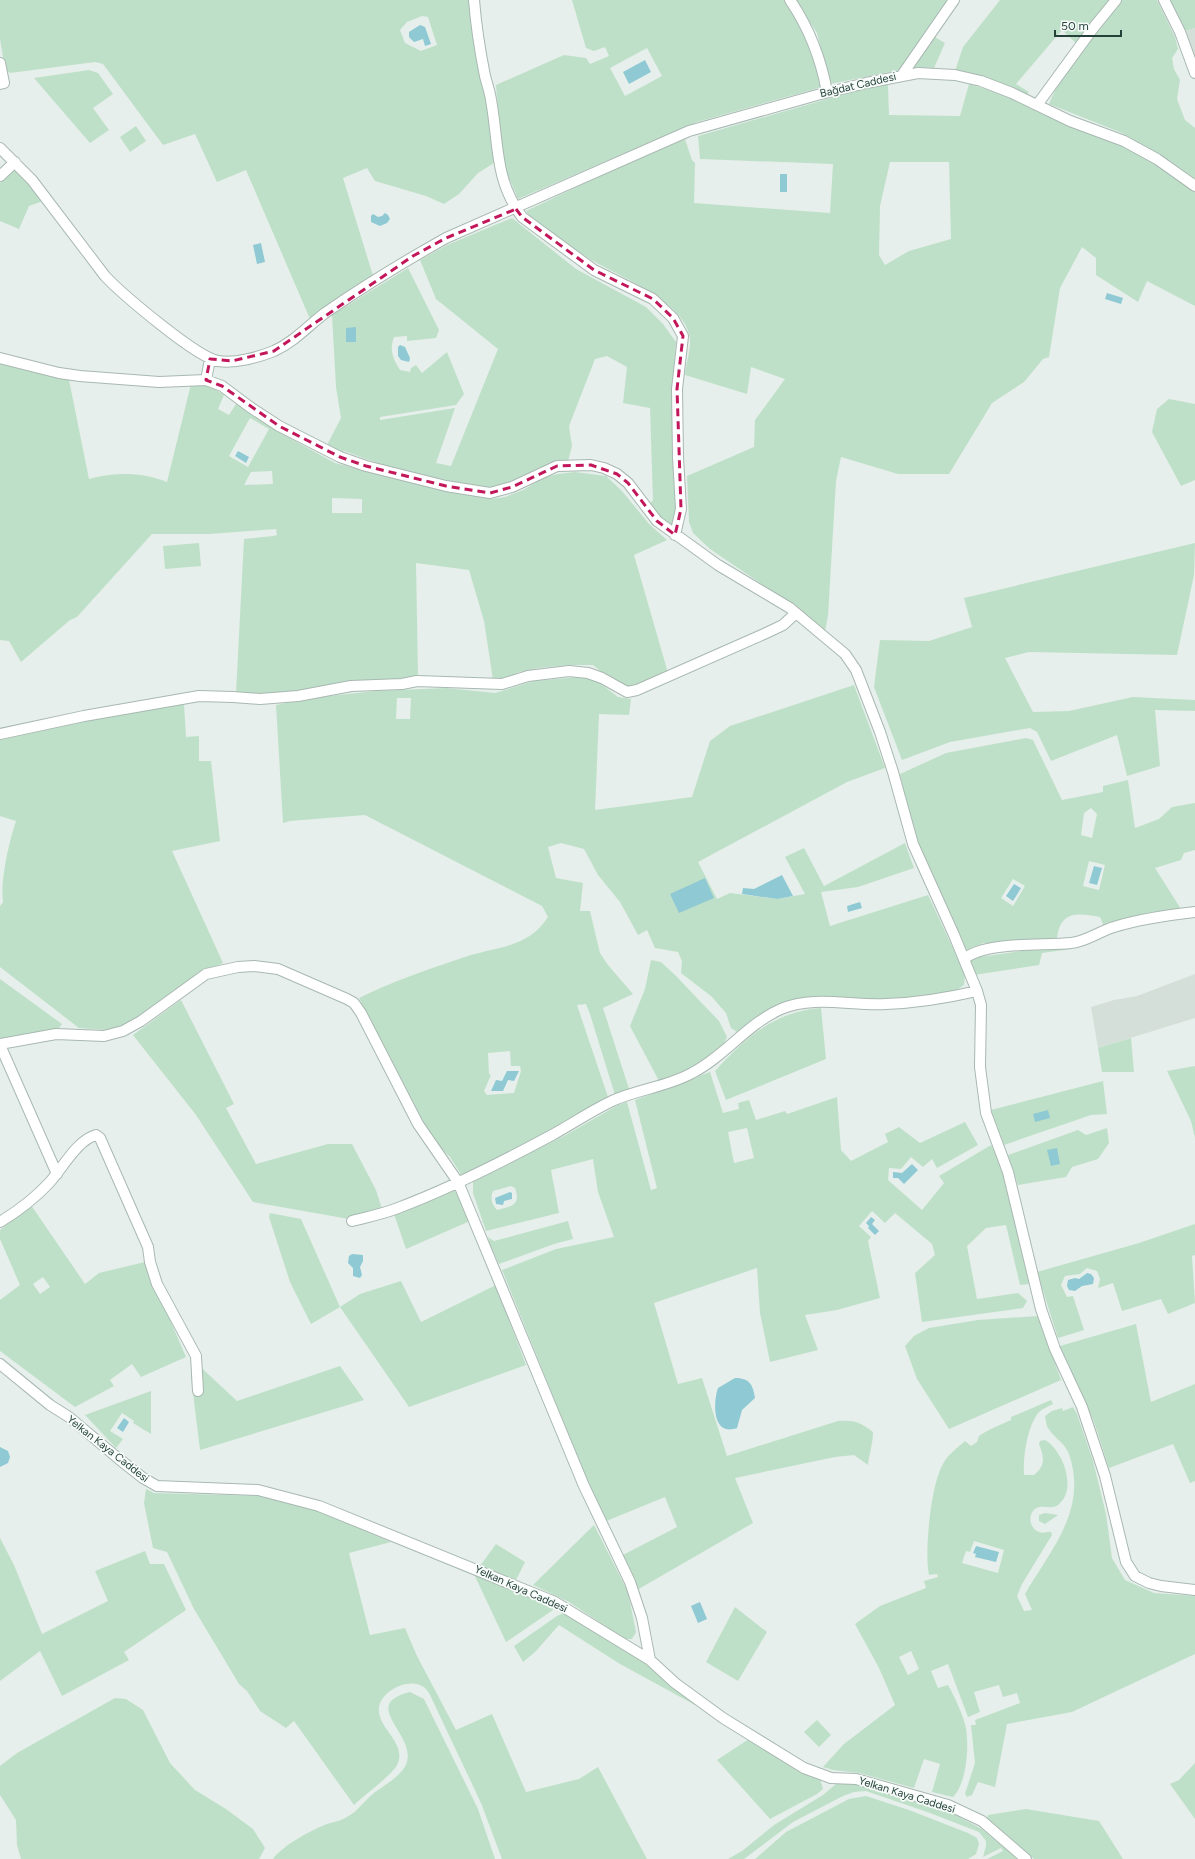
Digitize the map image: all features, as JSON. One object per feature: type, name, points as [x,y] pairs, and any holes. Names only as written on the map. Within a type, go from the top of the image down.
[{"type":"street","points":[[474,0],[480,50],[491,98],[499,167],[516,208],[522,217],[594,270],[653,299],[673,318],[683,336],[677,389],[678,457],[681,509],[675,535]]},
{"type":"street","points":[[790,0],[808,29],[817,52],[827,92]]},
{"type":"street","points":[[902,76],[954,0]]},
{"type":"street","points":[[1037,105],[1094,27],[1116,0]]},
{"type":"street","points":[[1164,0],[1180,32],[1195,73]]},
{"type":"street","points":[[0,63],[4,83],[0,84]]},
{"type":"street","name":"Bağdat Caddesi","points":[[210,359],[232,361],[274,351],[298,337],[327,312],[413,256],[446,238],[689,131],[827,92],[902,76],[918,74],[955,76],[981,81],[1037,105],[1070,122],[1124,141],[1157,159],[1195,186]]},
{"type":"street","points":[[0,148],[32,180],[105,276],[118,290],[193,348],[210,359],[206,380]]},
{"type":"street","points":[[0,176],[15,162]]},
{"type":"street","points":[[0,358],[59,373],[80,376],[159,382],[206,380],[222,386],[279,426],[340,457],[366,466],[446,486],[490,493],[512,487],[557,466],[591,465],[604,468],[617,474],[628,483],[657,522],[718,565],[796,613],[845,654],[856,670],[880,732],[913,844],[977,991],[981,1005],[980,1067],[986,1113],[1008,1172],[1042,1309],[1055,1349],[1082,1407],[1105,1476],[1126,1562],[1135,1576],[1149,1583],[1169,1588],[1195,1590]]},
{"type":"street","points":[[0,734],[84,716],[199,696],[260,699],[298,696],[351,686],[402,684],[417,681],[502,684],[528,676],[569,671],[588,673],[602,678],[627,692],[637,690],[764,634],[783,625],[796,613]]},
{"type":"street","points":[[964,959],[969,954],[984,949],[1073,943],[1113,927],[1152,918],[1195,912]]},
{"type":"street","points":[[57,1174],[0,1044],[56,1034],[104,1036],[123,1031],[142,1021],[206,974],[219,970],[254,966],[278,969],[338,994],[354,1003],[361,1013],[418,1124],[458,1182],[586,1490],[630,1582],[642,1618],[650,1660]]},
{"type":"street","points":[[352,1221],[397,1208],[458,1182],[523,1151],[612,1101],[666,1085],[693,1073],[721,1054],[758,1021],[780,1010],[799,1003],[820,1002],[885,1004],[952,997],[977,991]]},
{"type":"street","points":[[0,1222],[17,1211],[34,1197],[57,1174],[86,1138],[96,1135],[100,1138],[148,1247],[150,1262],[157,1284],[196,1356],[198,1391]]},
{"type":"street","name":"Yelkan Kaya Caddesi","points":[[0,1364],[50,1405],[69,1417],[143,1478],[157,1486],[258,1490],[319,1506],[555,1602],[650,1660],[675,1682],[723,1718],[804,1768],[831,1778],[856,1779],[948,1805],[982,1821],[1026,1859]]},
{"type":"highlighted area","points":[[516,209],[522,217],[594,270],[653,299],[673,318],[683,336],[677,389],[681,509],[675,535],[657,521],[628,483],[617,474],[591,465],[557,466],[512,487],[490,493],[446,486],[366,466],[340,457],[279,426],[222,386],[206,380],[210,359],[232,361],[274,351],[413,256],[446,238]]},
{"type":"shaded area","points":[[1195,28],[1195,56],[1186,31]]},
{"type":"shaded area","points":[[1195,974],[1195,1018],[1098,1048],[1091,1007],[1114,1000],[1137,996]]},
{"type":"green space","points":[[0,0],[470,0],[474,44],[490,119],[494,163],[478,173],[459,194],[444,204],[426,196],[375,181],[367,168],[343,178],[374,279],[310,319],[246,170],[217,182],[195,134],[163,145],[103,64],[95,62],[10,73],[5,69],[0,39]],"holes":[[[422,16],[428,17],[437,45],[421,51],[405,43],[400,30],[407,22]]]},
{"type":"green space","points":[[572,0],[784,0],[797,20],[813,52],[822,87],[697,122],[518,199],[502,161],[496,85],[564,55],[586,58],[590,64],[609,56],[605,47],[594,51],[586,48]],"holes":[[[647,48],[662,76],[625,96],[610,68]]]},
{"type":"green space","points":[[795,0],[949,0],[900,70],[830,84],[817,33]]},
{"type":"green space","points":[[1000,0],[1113,0],[1078,45],[1062,30],[1016,84],[1029,92],[1027,95],[1001,83],[974,74],[955,71],[963,47]]},
{"type":"green space","points":[[1121,0],[1157,0],[1175,37],[1178,49],[1172,58],[1174,69],[1180,80],[1177,99],[1185,120],[1195,128],[1195,180],[1122,133],[1049,104],[1055,90],[1072,63]]},
{"type":"green space","points":[[1170,0],[1195,0],[1195,28],[1186,31]]},
{"type":"green space","points":[[933,36],[945,43],[934,68],[915,67],[914,63]]},
{"type":"green space","points":[[89,70],[98,73],[113,94],[93,108],[109,130],[90,143],[34,78]]},
{"type":"green space","points":[[969,84],[1001,94],[1066,125],[1111,139],[1133,150],[1195,192],[1195,306],[1147,281],[1138,302],[1096,275],[1096,258],[1082,247],[1060,288],[1049,357],[1043,359],[1024,382],[992,403],[949,474],[898,474],[841,457],[836,481],[828,616],[825,631],[794,606],[710,549],[693,533],[689,522],[687,476],[754,447],[755,420],[785,379],[751,367],[747,394],[685,375],[690,347],[690,338],[685,324],[676,312],[662,300],[630,280],[598,263],[564,242],[530,217],[526,211],[619,167],[685,139],[692,160],[695,163],[694,203],[830,213],[833,164],[700,159],[698,136],[876,85],[888,85],[889,115],[960,116]],"holes":[[[890,162],[949,162],[951,239],[909,251],[885,265],[879,255],[880,206]]]},
{"type":"green space","points":[[136,126],[146,141],[130,152],[120,137]]},
{"type":"green space","points":[[15,168],[43,201],[29,206],[19,229],[0,221],[0,183]]},
{"type":"green space","points":[[512,218],[576,269],[646,307],[663,324],[676,342],[672,385],[677,510],[672,528],[659,519],[648,506],[653,500],[650,408],[623,403],[627,367],[607,356],[595,359],[569,426],[572,446],[568,461],[509,485],[491,489],[399,471],[344,451],[341,453],[327,445],[341,418],[336,387],[332,315],[408,268],[439,330],[436,338],[407,341],[407,336],[394,337],[392,354],[395,362],[400,370],[410,372],[411,368],[416,365],[422,373],[447,352],[464,394],[456,405],[380,417],[380,420],[455,408],[436,463],[451,466],[498,349],[436,299],[420,260],[447,245]]},
{"type":"green space","points":[[0,363],[69,380],[89,479],[109,475],[128,474],[148,476],[167,482],[191,384],[210,386],[224,395],[218,409],[229,415],[236,404],[293,440],[335,463],[442,490],[490,499],[505,497],[523,490],[545,477],[558,474],[575,472],[606,476],[622,491],[649,524],[667,540],[634,555],[668,673],[632,688],[620,687],[593,665],[569,665],[539,668],[519,672],[503,680],[493,680],[484,621],[469,570],[416,563],[418,676],[408,679],[348,681],[301,691],[252,695],[236,693],[244,539],[277,535],[276,529],[209,534],[152,534],[77,617],[70,620],[21,662],[9,641],[0,640]],"holes":[[[250,418],[269,429],[248,467],[229,456]],[[272,471],[273,484],[244,485],[251,472]],[[332,498],[362,499],[362,513],[332,513]]]},
{"type":"green space","points":[[1169,399],[1195,404],[1195,480],[1181,486],[1152,432],[1157,409]]},
{"type":"green space","points":[[199,543],[201,566],[165,569],[163,546]]},
{"type":"green space","points":[[1195,543],[1194,575],[1177,655],[1029,652],[1005,658],[1033,712],[1069,711],[1133,697],[1195,700],[1195,711],[1155,710],[1160,766],[1127,776],[1117,735],[1051,761],[1037,732],[1030,728],[950,742],[902,760],[874,687],[880,640],[929,641],[972,627],[964,598]]},
{"type":"green space","points":[[592,677],[618,697],[631,699],[629,715],[599,714],[595,810],[692,797],[710,741],[730,726],[854,685],[885,768],[847,782],[698,862],[717,899],[730,893],[777,899],[805,894],[785,857],[804,848],[824,886],[905,843],[914,868],[858,887],[821,892],[830,926],[928,895],[965,975],[964,985],[955,991],[944,994],[887,1000],[799,1001],[743,1031],[737,1032],[731,1028],[726,1013],[711,996],[681,973],[682,961],[678,952],[655,948],[647,930],[638,935],[620,902],[598,875],[584,849],[561,843],[548,847],[556,878],[583,883],[580,911],[590,911],[600,953],[608,965],[633,994],[603,1008],[630,1092],[615,1095],[586,1004],[577,1005],[609,1100],[462,1176],[450,1157],[433,1140],[359,998],[434,967],[519,942],[530,936],[548,917],[542,906],[365,815],[290,821],[283,823],[276,705],[310,698],[375,691],[446,688],[495,693],[534,681]],"holes":[[[397,698],[411,698],[410,719],[396,719]],[[510,1051],[511,1066],[520,1066],[521,1071],[514,1093],[487,1095],[484,1091],[491,1075],[489,1074],[488,1053]]]},
{"type":"green space","points":[[184,704],[186,737],[199,736],[199,761],[211,761],[220,841],[172,851],[223,963],[193,977],[122,1028],[107,1030],[79,1028],[0,967],[0,906],[3,902],[2,894],[6,862],[16,821],[0,816],[0,739],[84,721]]},
{"type":"green space","points":[[1026,738],[1033,740],[1062,800],[1103,792],[1103,786],[1128,780],[1135,828],[1159,819],[1172,807],[1195,803],[1195,850],[1184,853],[1181,860],[1155,868],[1181,909],[1104,927],[1100,917],[1084,915],[1071,916],[1066,918],[1062,923],[1057,939],[995,944],[983,943],[964,951],[916,845],[900,774],[946,753]],"holes":[[[1091,808],[1097,814],[1092,838],[1081,835],[1084,813]],[[1089,861],[1105,865],[1099,890],[1083,886]],[[1013,879],[1025,886],[1013,906],[1001,898]]]},
{"type":"green space","points":[[1071,947],[1071,949],[1042,953],[1039,965],[974,975],[969,961],[973,958],[1041,948]]},
{"type":"green space","points":[[651,960],[661,962],[676,976],[719,1021],[727,1037],[722,1046],[707,1060],[689,1070],[659,1081],[630,1026],[645,989]]},
{"type":"green space","points":[[0,979],[62,1024],[58,1030],[0,1040]]},
{"type":"green space","points":[[181,1000],[234,1104],[226,1108],[256,1164],[328,1144],[352,1144],[376,1190],[382,1209],[349,1219],[253,1202],[196,1115],[133,1035]]},
{"type":"green space","points":[[821,1008],[826,1059],[726,1100],[715,1071],[738,1047],[762,1028],[775,1021],[804,1010]]},
{"type":"green space","points":[[1131,1038],[1134,1072],[1102,1072],[1098,1048]]},
{"type":"green space","points":[[1195,1066],[1195,1138],[1191,1121],[1167,1071]]},
{"type":"green space","points":[[710,1072],[723,1113],[739,1109],[738,1103],[749,1100],[756,1120],[785,1111],[787,1114],[837,1097],[841,1150],[851,1161],[888,1142],[885,1134],[899,1127],[920,1143],[965,1122],[978,1145],[937,1168],[932,1159],[923,1167],[911,1157],[901,1169],[889,1168],[888,1180],[922,1210],[944,1183],[939,1176],[991,1145],[1002,1167],[1029,1284],[1020,1285],[1006,1225],[986,1228],[967,1246],[977,1299],[1018,1293],[1027,1301],[1023,1308],[922,1322],[915,1273],[935,1255],[932,1244],[895,1213],[885,1223],[872,1211],[859,1226],[871,1237],[868,1241],[880,1298],[837,1310],[805,1315],[818,1350],[770,1362],[760,1313],[757,1268],[654,1303],[678,1384],[702,1378],[727,1456],[838,1421],[853,1421],[861,1424],[873,1432],[873,1436],[868,1465],[854,1455],[835,1457],[735,1478],[753,1523],[637,1590],[621,1556],[677,1527],[665,1497],[604,1522],[502,1270],[556,1249],[614,1237],[598,1192],[593,1159],[551,1170],[559,1213],[486,1231],[473,1193],[473,1180],[564,1136],[618,1105],[627,1102],[651,1190],[657,1188],[635,1100]],"holes":[[[747,1128],[754,1158],[734,1163],[728,1132]],[[511,1186],[515,1188],[517,1194],[516,1201],[511,1206],[497,1210],[492,1201],[493,1191]]]},
{"type":"green space","points":[[1103,1081],[1107,1114],[1091,1115],[1004,1145],[991,1110]]},
{"type":"green space","points":[[1107,1128],[1109,1143],[1098,1159],[1072,1167],[1066,1177],[1018,1185],[1008,1155],[1078,1130],[1086,1135]]},
{"type":"green space","points":[[452,1189],[458,1194],[470,1221],[406,1249],[394,1214]]},
{"type":"green space","points":[[31,1205],[85,1284],[99,1273],[145,1262],[186,1357],[141,1377],[132,1364],[110,1380],[114,1386],[75,1407],[0,1351],[0,1300],[20,1285],[0,1239],[0,1230]],"holes":[[[43,1277],[50,1287],[40,1294],[33,1284]]]},
{"type":"green space","points":[[270,1213],[301,1219],[340,1307],[311,1324],[290,1282],[269,1217]]},
{"type":"green space","points":[[568,1221],[573,1239],[554,1244],[499,1264],[490,1245],[488,1237],[494,1241]]},
{"type":"green space","points":[[1195,1224],[1195,1255],[1192,1256],[1195,1303],[1168,1314],[1161,1299],[1122,1311],[1113,1283],[1098,1288],[1100,1279],[1097,1271],[1087,1268],[1080,1274],[1065,1276],[1061,1285],[1067,1297],[1073,1296],[1084,1330],[1058,1338],[1037,1272],[1139,1243]]},
{"type":"green space","points":[[401,1281],[421,1322],[496,1285],[526,1365],[409,1407],[340,1307],[360,1294]]},
{"type":"green space","points":[[1038,1316],[1061,1380],[949,1429],[917,1379],[905,1346],[914,1336],[929,1328],[978,1320]]},
{"type":"green space","points":[[1136,1324],[1151,1402],[1195,1384],[1195,1481],[1190,1483],[1173,1444],[1109,1468],[1094,1422],[1060,1346]]},
{"type":"green space","points":[[193,1360],[237,1401],[340,1366],[364,1400],[200,1450],[191,1377]]},
{"type":"green space","points":[[151,1391],[151,1434],[133,1423],[134,1421],[122,1413],[110,1431],[123,1439],[116,1448],[85,1415]]},
{"type":"green space","points":[[1051,1400],[1053,1404],[1039,1412],[1031,1425],[1025,1451],[1024,1475],[1034,1475],[1041,1468],[1043,1457],[1039,1444],[1040,1441],[1045,1440],[1052,1445],[1062,1461],[1066,1471],[1067,1480],[1067,1490],[1064,1498],[1058,1505],[1035,1509],[1030,1518],[1033,1528],[1042,1533],[1051,1532],[1052,1535],[1022,1584],[1017,1596],[1024,1611],[1032,1610],[1025,1594],[1064,1528],[1074,1493],[1074,1474],[1069,1454],[1065,1447],[1048,1428],[1045,1416],[1052,1411],[1062,1408],[1063,1411],[1073,1407],[1077,1414],[1093,1461],[1106,1514],[1112,1558],[1125,1580],[1154,1593],[1195,1596],[1195,1654],[1072,1712],[1007,1724],[995,1787],[978,1782],[972,1795],[967,1797],[965,1794],[975,1763],[971,1725],[976,1725],[975,1720],[1020,1703],[1017,1693],[1003,1697],[999,1685],[974,1692],[980,1712],[968,1717],[948,1664],[931,1671],[938,1688],[948,1685],[966,1728],[966,1764],[958,1791],[953,1797],[932,1792],[940,1764],[924,1759],[914,1788],[859,1773],[833,1770],[823,1767],[844,1744],[895,1705],[879,1668],[855,1624],[880,1606],[926,1588],[924,1581],[938,1577],[937,1574],[929,1575],[927,1552],[932,1503],[938,1476],[942,1466],[949,1455],[965,1441],[971,1446],[977,1442],[979,1436],[1011,1420],[1011,1417]],"holes":[[[974,1541],[1004,1550],[998,1573],[962,1563],[966,1551],[970,1552]],[[911,1651],[919,1669],[908,1675],[899,1657]]]},
{"type":"green space","points":[[146,1489],[154,1493],[263,1496],[316,1510],[391,1542],[349,1553],[370,1635],[405,1628],[417,1656],[456,1730],[492,1714],[526,1792],[579,1779],[598,1767],[647,1859],[502,1859],[481,1803],[430,1695],[425,1688],[419,1685],[405,1684],[391,1691],[381,1701],[379,1708],[380,1715],[382,1722],[398,1748],[398,1763],[391,1773],[354,1805],[294,1721],[286,1728],[260,1711],[247,1691],[239,1684],[194,1609],[167,1552],[153,1548],[144,1503]]},
{"type":"green space","points":[[1045,1513],[1058,1515],[1045,1524],[1039,1521],[1039,1515]]},
{"type":"green space","points":[[594,1525],[628,1592],[636,1632],[632,1639],[625,1639],[569,1602],[533,1585]]},
{"type":"green space","points":[[0,1538],[14,1565],[42,1634],[108,1601],[95,1571],[145,1551],[150,1564],[164,1564],[186,1610],[124,1652],[129,1660],[62,1696],[40,1651],[0,1681]]},
{"type":"green space","points":[[496,1544],[525,1562],[516,1580],[480,1566]]},
{"type":"green space","points":[[473,1572],[553,1606],[553,1610],[506,1642]]},
{"type":"green space","points":[[735,1607],[767,1632],[738,1681],[706,1662]]},
{"type":"green space","points":[[566,1612],[651,1664],[706,1711],[620,1664],[559,1625],[535,1652],[523,1662],[514,1646],[557,1616]]},
{"type":"green space","points":[[410,1692],[424,1699],[478,1809],[495,1859],[273,1859],[283,1849],[305,1834],[351,1815],[377,1790],[401,1772],[407,1760],[407,1748],[390,1715],[389,1706],[394,1698]]},
{"type":"green space","points":[[115,1698],[126,1699],[143,1710],[170,1763],[195,1790],[226,1809],[253,1829],[265,1848],[259,1859],[21,1859],[17,1845],[16,1820],[0,1795],[0,1766],[17,1753]]},
{"type":"green space","points":[[817,1720],[831,1735],[819,1747],[804,1732]]},
{"type":"green space","points":[[749,1739],[801,1772],[820,1778],[823,1789],[817,1794],[770,1819],[717,1760]]},
{"type":"green space","points":[[1195,1763],[1195,1819],[1170,1784],[1179,1780]]},
{"type":"green space","points":[[849,1782],[946,1810],[982,1829],[997,1842],[1022,1859],[987,1859],[1003,1851],[1001,1848],[983,1857],[986,1841],[979,1832],[866,1791],[854,1792],[843,1796],[793,1822],[744,1859],[728,1859],[742,1851],[774,1825],[823,1795],[836,1784]]},
{"type":"green space","points":[[866,1796],[909,1810],[968,1833],[977,1838],[979,1844],[976,1854],[968,1859],[755,1859],[786,1832],[849,1799]]},
{"type":"green space","points":[[1026,1809],[1099,1821],[1123,1859],[1034,1859],[987,1818],[988,1815]]},
{"type":"water","points":[[420,25],[425,27],[431,44],[425,46],[423,39],[414,42],[409,37],[409,32]]},
{"type":"water","points":[[645,60],[651,72],[629,84],[623,72]]},
{"type":"water","points":[[780,174],[787,174],[787,192],[780,192]]},
{"type":"water","points":[[385,213],[390,219],[387,223],[380,226],[371,222],[371,216],[373,214],[378,217]]},
{"type":"water","points":[[261,243],[265,262],[257,264],[253,245]]},
{"type":"water","points":[[1107,293],[1123,298],[1121,304],[1105,299]]},
{"type":"water","points":[[356,327],[356,342],[346,342],[346,328]]},
{"type":"water","points":[[400,345],[405,347],[410,358],[409,362],[401,360],[398,356],[398,347]]},
{"type":"water","points":[[238,451],[249,457],[246,463],[235,456]]},
{"type":"water","points":[[1094,866],[1102,868],[1097,885],[1089,883]]},
{"type":"water","points":[[782,875],[793,896],[777,899],[742,894],[743,888],[754,889]]},
{"type":"water","points":[[705,878],[714,898],[679,913],[670,894]]},
{"type":"water","points":[[1014,884],[1021,888],[1013,901],[1006,896]]},
{"type":"water","points":[[860,902],[862,908],[848,912],[847,906]]},
{"type":"water","points":[[507,1071],[519,1071],[514,1081],[508,1080],[503,1091],[491,1091],[496,1080],[502,1081]]},
{"type":"water","points":[[1048,1110],[1050,1118],[1035,1122],[1033,1114]]},
{"type":"water","points":[[1057,1148],[1060,1164],[1051,1166],[1047,1150]]},
{"type":"water","points":[[912,1164],[918,1170],[904,1184],[898,1178],[893,1178],[893,1172],[902,1173]]},
{"type":"water","points":[[510,1192],[512,1193],[512,1199],[504,1201],[503,1205],[496,1204],[495,1198]]},
{"type":"water","points":[[871,1217],[875,1220],[872,1224],[879,1231],[875,1235],[868,1228],[869,1226],[866,1223]]},
{"type":"water","points":[[352,1254],[363,1255],[363,1261],[360,1267],[362,1275],[360,1278],[353,1276],[353,1268],[348,1263],[349,1256]]},
{"type":"water","points":[[1087,1273],[1091,1274],[1094,1278],[1093,1284],[1082,1286],[1075,1291],[1069,1290],[1067,1286],[1068,1280],[1075,1278],[1079,1279]]},
{"type":"water","points":[[735,1378],[744,1379],[750,1383],[755,1398],[742,1410],[737,1428],[723,1428],[716,1417],[716,1394],[718,1388]]},
{"type":"water","points":[[124,1418],[129,1422],[123,1432],[117,1428]]},
{"type":"water","points":[[0,1447],[8,1451],[10,1457],[8,1463],[0,1467]]},
{"type":"water","points":[[976,1546],[999,1552],[996,1562],[975,1557],[976,1554],[973,1553]]},
{"type":"water","points":[[700,1602],[707,1619],[698,1623],[691,1606]]}]
